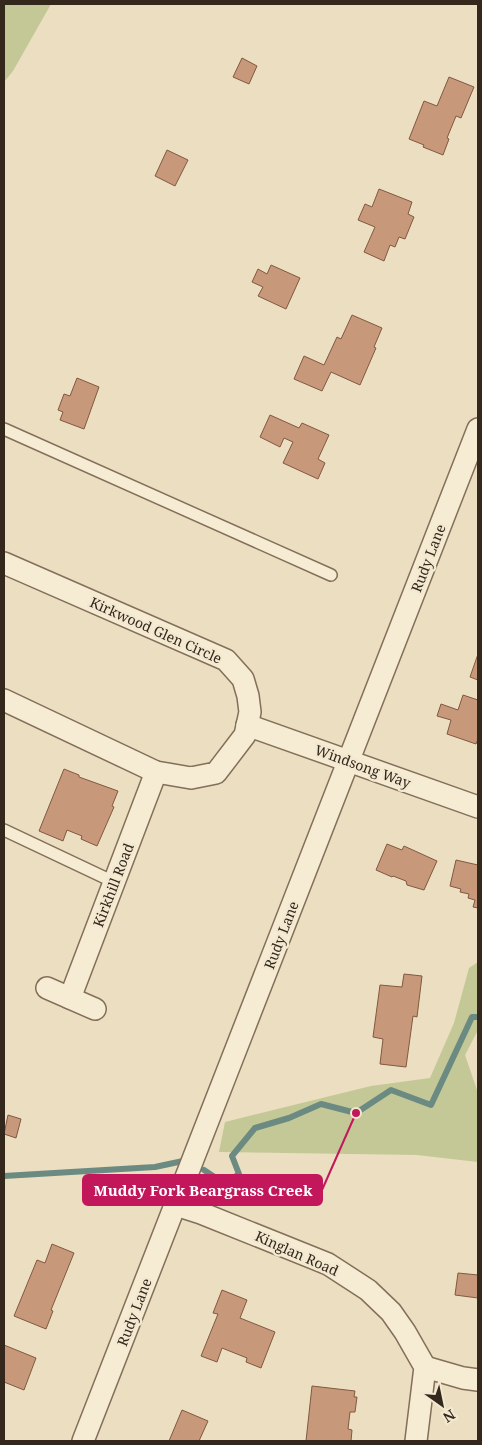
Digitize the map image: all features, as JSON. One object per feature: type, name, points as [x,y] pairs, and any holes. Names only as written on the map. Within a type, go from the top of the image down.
[{"type":"street","name":"Rudy Lane","points":[[83,1441],[478,429]]},
{"type":"street","name":"Kirkwood Glen Circle","points":[[4,563],[226,660],[243,679],[250,712],[245,735],[216,772],[191,778],[156,772],[4,700]]},
{"type":"street","name":"Windsong Way","points":[[247,724],[478,807]]},
{"type":"street","name":"Kirkhill Road","points":[[70,998],[156,772]]},
{"type":"street","points":[[47,988],[95,1009]]},
{"type":"street","name":"Kinglan Road","points":[[176,1205],[296,1250],[328,1264],[350,1278],[368,1290],[390,1312],[405,1332],[425,1367]]},
{"type":"street","points":[[416,1441],[425,1367],[463,1378],[478,1380]]},
{"type":"lane","points":[[4,430],[331,575]]},
{"type":"lane","points":[[4,830],[114,882]]},
{"type":"green space","points":[[4,4],[51,4],[13,71],[4,82]]},
{"type":"green space","points":[[478,962],[478,1030],[465,1055],[478,1093],[478,1162],[417,1155],[219,1152],[225,1122],[371,1086],[430,1078],[454,1023],[469,968]]},
{"type":"building","points":[[242,58],[257,66],[249,84],[233,77]]},
{"type":"building","points":[[449,77],[474,87],[461,118],[456,116],[447,138],[449,139],[443,155],[409,139],[424,101],[437,106]]},
{"type":"building","points":[[167,150],[188,160],[175,186],[155,176]]},
{"type":"building","points":[[379,189],[412,202],[408,214],[414,217],[405,239],[399,237],[395,247],[390,245],[384,261],[364,252],[375,227],[358,220],[365,204],[372,207]]},
{"type":"building","points":[[271,265],[300,278],[286,309],[258,296],[263,287],[252,282],[258,269],[267,274]]},
{"type":"building","points":[[352,315],[382,328],[374,347],[376,348],[360,385],[331,372],[322,391],[294,379],[304,356],[324,365],[337,337],[341,339]]},
{"type":"building","points":[[77,378],[99,387],[84,429],[60,420],[63,412],[58,410],[64,394],[70,396]]},
{"type":"building","points":[[270,415],[299,428],[302,423],[329,435],[318,459],[325,463],[318,479],[283,463],[293,442],[284,438],[280,447],[260,437]]},
{"type":"building","points":[[478,654],[478,680],[470,677]]},
{"type":"building","points":[[463,695],[478,700],[478,739],[476,744],[447,734],[451,720],[437,716],[441,704],[458,710]]},
{"type":"building","points":[[64,769],[79,775],[79,777],[118,791],[112,806],[114,807],[97,846],[81,839],[82,836],[67,830],[63,841],[39,831]]},
{"type":"building","points":[[387,844],[402,850],[404,846],[437,861],[424,890],[407,885],[406,881],[376,870]]},
{"type":"building","points":[[456,860],[478,865],[478,908],[473,907],[475,900],[468,898],[469,894],[460,892],[461,889],[450,886]]},
{"type":"building","points":[[404,974],[422,976],[417,1017],[413,1016],[406,1067],[380,1064],[383,1039],[373,1037],[380,985],[402,987]]},
{"type":"building","points":[[8,1115],[21,1119],[16,1138],[4,1134]]},
{"type":"building","points":[[52,1244],[74,1253],[51,1310],[53,1311],[46,1329],[14,1316],[37,1260],[45,1263]]},
{"type":"building","points":[[458,1273],[478,1275],[478,1298],[455,1295]]},
{"type":"building","points":[[222,1290],[247,1300],[240,1318],[275,1332],[261,1368],[246,1362],[247,1358],[222,1348],[217,1362],[201,1356],[218,1314],[213,1313]]},
{"type":"building","points":[[4,1345],[36,1358],[24,1390],[4,1382]]},
{"type":"building","points":[[312,1386],[355,1391],[354,1397],[357,1397],[355,1412],[350,1412],[348,1429],[352,1430],[351,1441],[306,1441]]},
{"type":"building","points":[[182,1410],[208,1421],[199,1441],[169,1441]]},
{"type":"waterway","points":[[204,1170],[225,1184],[239,1174],[232,1156],[255,1128],[289,1118],[321,1104],[356,1113],[391,1090],[431,1105],[472,1017],[478,1017]]},
{"type":"waterway","points":[[4,1176],[155,1167],[183,1161]]},
{"type":"place","name":"Muddy Fork Beargrass Creek","points":[[356,1113]]}]
